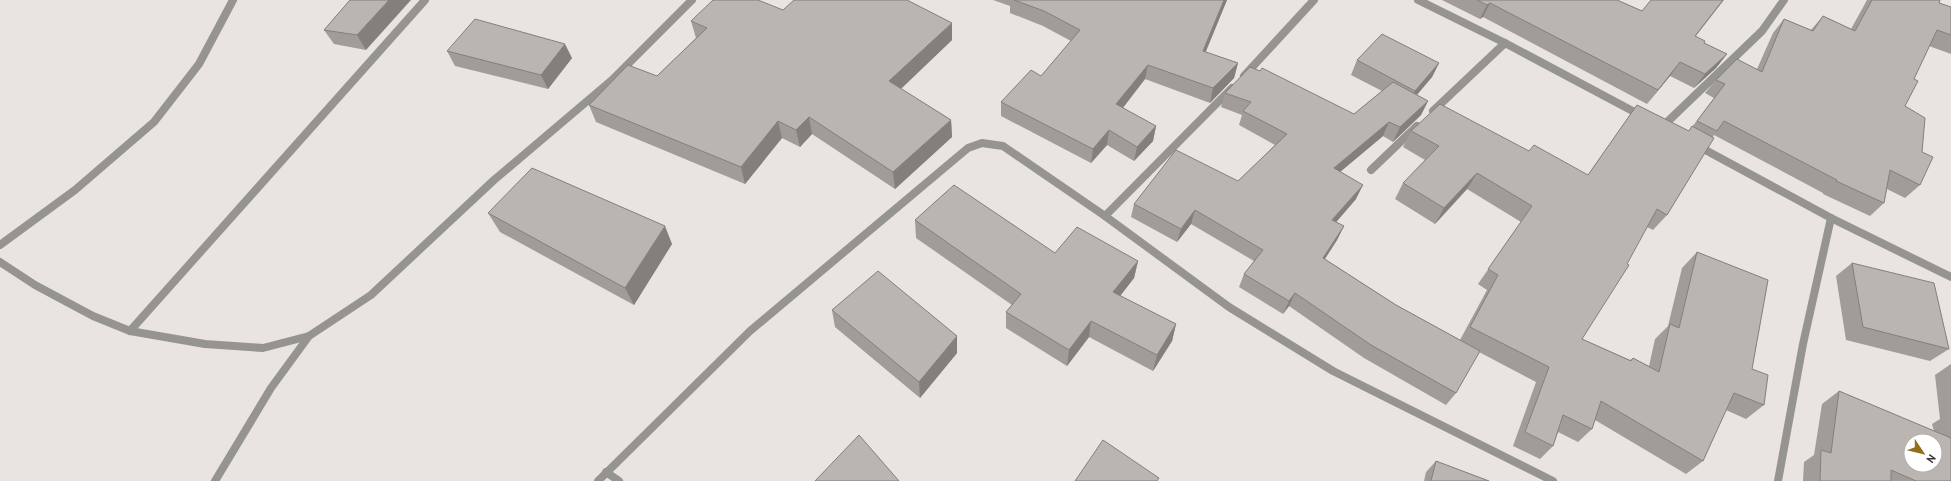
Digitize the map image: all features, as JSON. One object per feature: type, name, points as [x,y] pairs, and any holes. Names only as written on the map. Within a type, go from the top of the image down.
[{"type":"street","points":[[0,245],[75,190],[154,122],[199,64],[233,0]]},
{"type":"street","points":[[130,331],[425,0]]},
{"type":"street","points":[[0,262],[35,285],[93,316],[130,331],[205,344],[263,348],[309,336],[371,295],[494,180],[612,80],[692,0]]},
{"type":"street","points":[[1105,216],[1267,53],[1314,0]]},
{"type":"street","points":[[1418,0],[1505,43],[1659,125],[1762,31],[1784,0]]},
{"type":"street","points":[[1371,170],[1505,43]]},
{"type":"street","points":[[1691,142],[1831,218],[1951,277]]},
{"type":"street","points":[[598,481],[750,331],[968,148],[982,143],[1003,146],[1105,216],[1229,307],[1333,371],[1553,481]]},
{"type":"street","points":[[1778,481],[1803,344],[1831,218]]},
{"type":"street","points":[[215,481],[272,388],[309,336]]},
{"type":"street","points":[[606,472],[619,481]]},
{"type":"building","points":[[350,0],[389,0],[357,35],[324,30]]},
{"type":"building","points":[[713,0],[758,0],[783,10],[794,0],[907,0],[952,23],[889,81],[951,120],[893,172],[809,117],[796,130],[778,121],[741,167],[589,105],[628,65],[657,76],[707,28],[691,21]]},
{"type":"building","points":[[1014,0],[1224,0],[1203,51],[1238,63],[1213,88],[1148,65],[1116,104],[1156,126],[1137,147],[1109,130],[1093,149],[1001,102],[1031,70],[1041,76],[1080,30],[1044,11]]},
{"type":"building","points":[[1477,0],[1617,0],[1642,11],[1651,0],[1723,0],[1695,36],[1705,41],[1704,43],[1727,54],[1705,74],[1680,62],[1658,90],[1490,3],[1487,5]]},
{"type":"building","points":[[1872,0],[1940,0],[1939,3],[1951,7],[1951,35],[1937,30],[1914,79],[1918,81],[1905,106],[1925,118],[1922,152],[1933,157],[1920,185],[1890,170],[1884,203],[1836,181],[1837,180],[1724,121],[1717,131],[1697,121],[1725,84],[1716,80],[1737,59],[1762,72],[1784,19],[1813,31],[1823,16],[1855,31]]},
{"type":"building","points":[[475,19],[565,44],[541,75],[447,51]]},
{"type":"building","points":[[1382,34],[1439,63],[1415,91],[1357,60]]},
{"type":"building","points":[[1250,67],[1260,71],[1262,68],[1354,114],[1393,82],[1428,101],[1400,127],[1389,122],[1334,168],[1363,185],[1332,220],[1344,226],[1323,258],[1396,305],[1480,351],[1456,393],[1371,345],[1295,293],[1289,301],[1244,274],[1263,250],[1195,210],[1181,229],[1134,204],[1176,150],[1238,181],[1287,134],[1243,111],[1251,102],[1225,93]]},
{"type":"building","points":[[1440,104],[1529,151],[1534,145],[1588,175],[1637,105],[1689,131],[1692,126],[1714,138],[1667,215],[1657,209],[1627,264],[1629,265],[1582,339],[1631,361],[1633,358],[1659,372],[1670,324],[1679,328],[1697,252],[1768,280],[1752,369],[1768,375],[1764,405],[1734,393],[1703,461],[1601,401],[1592,429],[1563,415],[1553,446],[1525,432],[1549,367],[1470,327],[1498,275],[1488,269],[1532,206],[1477,173],[1444,208],[1403,183],[1439,146],[1411,131]]},
{"type":"building","points":[[532,168],[665,226],[625,288],[488,213]]},
{"type":"building","points":[[954,185],[1055,253],[1077,227],[1138,261],[1113,292],[1176,324],[1157,355],[1091,321],[1069,350],[1006,312],[1021,294],[915,220]]},
{"type":"building","points":[[1852,263],[1934,283],[1949,349],[1863,327]]},
{"type":"building","points":[[878,271],[957,336],[919,382],[832,310]]},
{"type":"building","points":[[1839,391],[1939,433],[1903,433],[1903,473],[1943,473],[1943,435],[1951,438],[1951,481],[1916,481],[1891,470],[1891,481],[1820,481],[1821,450],[1831,453]]},
{"type":"building","points":[[859,435],[899,481],[815,481]]},
{"type":"building","points":[[1103,440],[1159,478],[1157,481],[1075,481]]},
{"type":"building","points":[[1436,461],[1489,481],[1431,481]]}]
